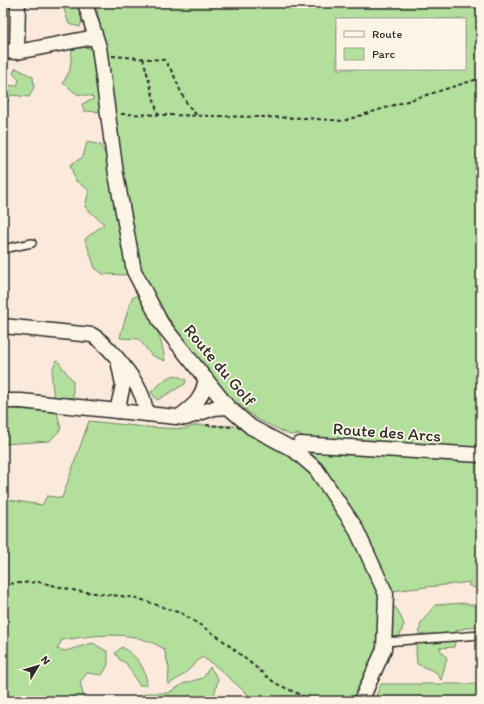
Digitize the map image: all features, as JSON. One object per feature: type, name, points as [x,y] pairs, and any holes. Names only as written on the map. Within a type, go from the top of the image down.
[{"type":"street","points":[[17,52],[18,3]]},
{"type":"street","name":"Route du Golf","points":[[85,3],[100,57],[116,174],[134,271],[161,323],[228,407],[251,427],[294,450],[316,469],[355,527],[386,594],[384,649],[361,701]]},
{"type":"street","points":[[3,51],[17,52],[95,37]]},
{"type":"street","points":[[3,326],[92,335],[102,341],[117,358],[142,395],[147,414]]},
{"type":"street","points":[[117,358],[122,385],[117,411]]},
{"type":"street","points":[[179,417],[194,405],[202,394],[206,379]]},
{"type":"street","points":[[3,401],[21,401],[186,418],[214,408],[228,407]]},
{"type":"street","name":"Route des Arcs","points":[[294,450],[300,444],[481,456]]},
{"type":"lane","points":[[3,249],[32,243]]},
{"type":"lane","points":[[384,642],[481,635]]},
{"type":"path","points":[[100,57],[120,55],[164,60],[170,67],[188,106],[198,116]]},
{"type":"path","points":[[143,58],[158,115]]},
{"type":"path","points":[[108,114],[306,118],[343,122],[481,78]]},
{"type":"path","points":[[204,425],[235,428]]},
{"type":"path","points":[[3,584],[39,582],[78,591],[137,598],[183,614],[231,647],[276,684],[303,696],[308,701]]},
{"type":"green space","points":[[62,3],[83,3],[85,9],[80,27],[69,24]]},
{"type":"green space","points":[[96,3],[481,3],[481,591],[468,585],[471,582],[383,592],[398,611],[404,624],[396,645],[380,652],[353,701],[255,701],[217,667],[202,657],[183,675],[168,685],[169,668],[164,649],[140,638],[102,635],[62,640],[57,649],[65,651],[93,643],[108,652],[108,665],[102,675],[87,673],[80,682],[85,701],[3,701],[3,499],[42,505],[47,496],[62,498],[89,421],[184,429],[197,425],[234,426],[311,449],[309,438],[297,434],[290,435],[257,419],[229,396],[191,350],[160,306],[140,267],[129,210],[115,111]]},
{"type":"green space","points":[[86,47],[94,50],[104,112],[84,111],[82,104],[94,99],[91,96],[77,94],[63,83],[70,70],[72,48]]},
{"type":"green space","points":[[16,68],[33,77],[34,87],[29,97],[11,95],[3,112],[3,85],[17,86],[19,80],[13,73]]},
{"type":"green space","points":[[87,142],[101,145],[112,169],[131,270],[126,275],[103,274],[95,268],[85,239],[104,224],[85,207],[89,190],[76,181],[70,165],[83,157]]},
{"type":"green space","points":[[138,295],[156,326],[164,352],[165,361],[151,355],[139,339],[120,338],[132,298]]},
{"type":"green space","points":[[57,360],[73,381],[73,398],[54,397],[52,373],[54,364]]},
{"type":"green space","points":[[175,375],[186,380],[185,384],[157,400],[151,392],[167,378]]},
{"type":"green space","points":[[3,408],[57,412],[61,429],[50,441],[3,444]]},
{"type":"green space","points":[[464,603],[481,607],[481,625],[457,630],[454,647],[439,648],[447,658],[441,680],[436,672],[417,664],[416,649],[421,623],[435,605]]},
{"type":"green space","points":[[122,647],[132,654],[140,663],[145,673],[147,685],[139,685],[126,663],[120,660],[115,653]]},
{"type":"green space","points":[[210,667],[218,679],[213,701],[131,701],[134,698],[147,693],[168,693],[185,683],[203,678]]},
{"type":"green space","points":[[381,684],[481,684],[481,701],[374,701]]}]
